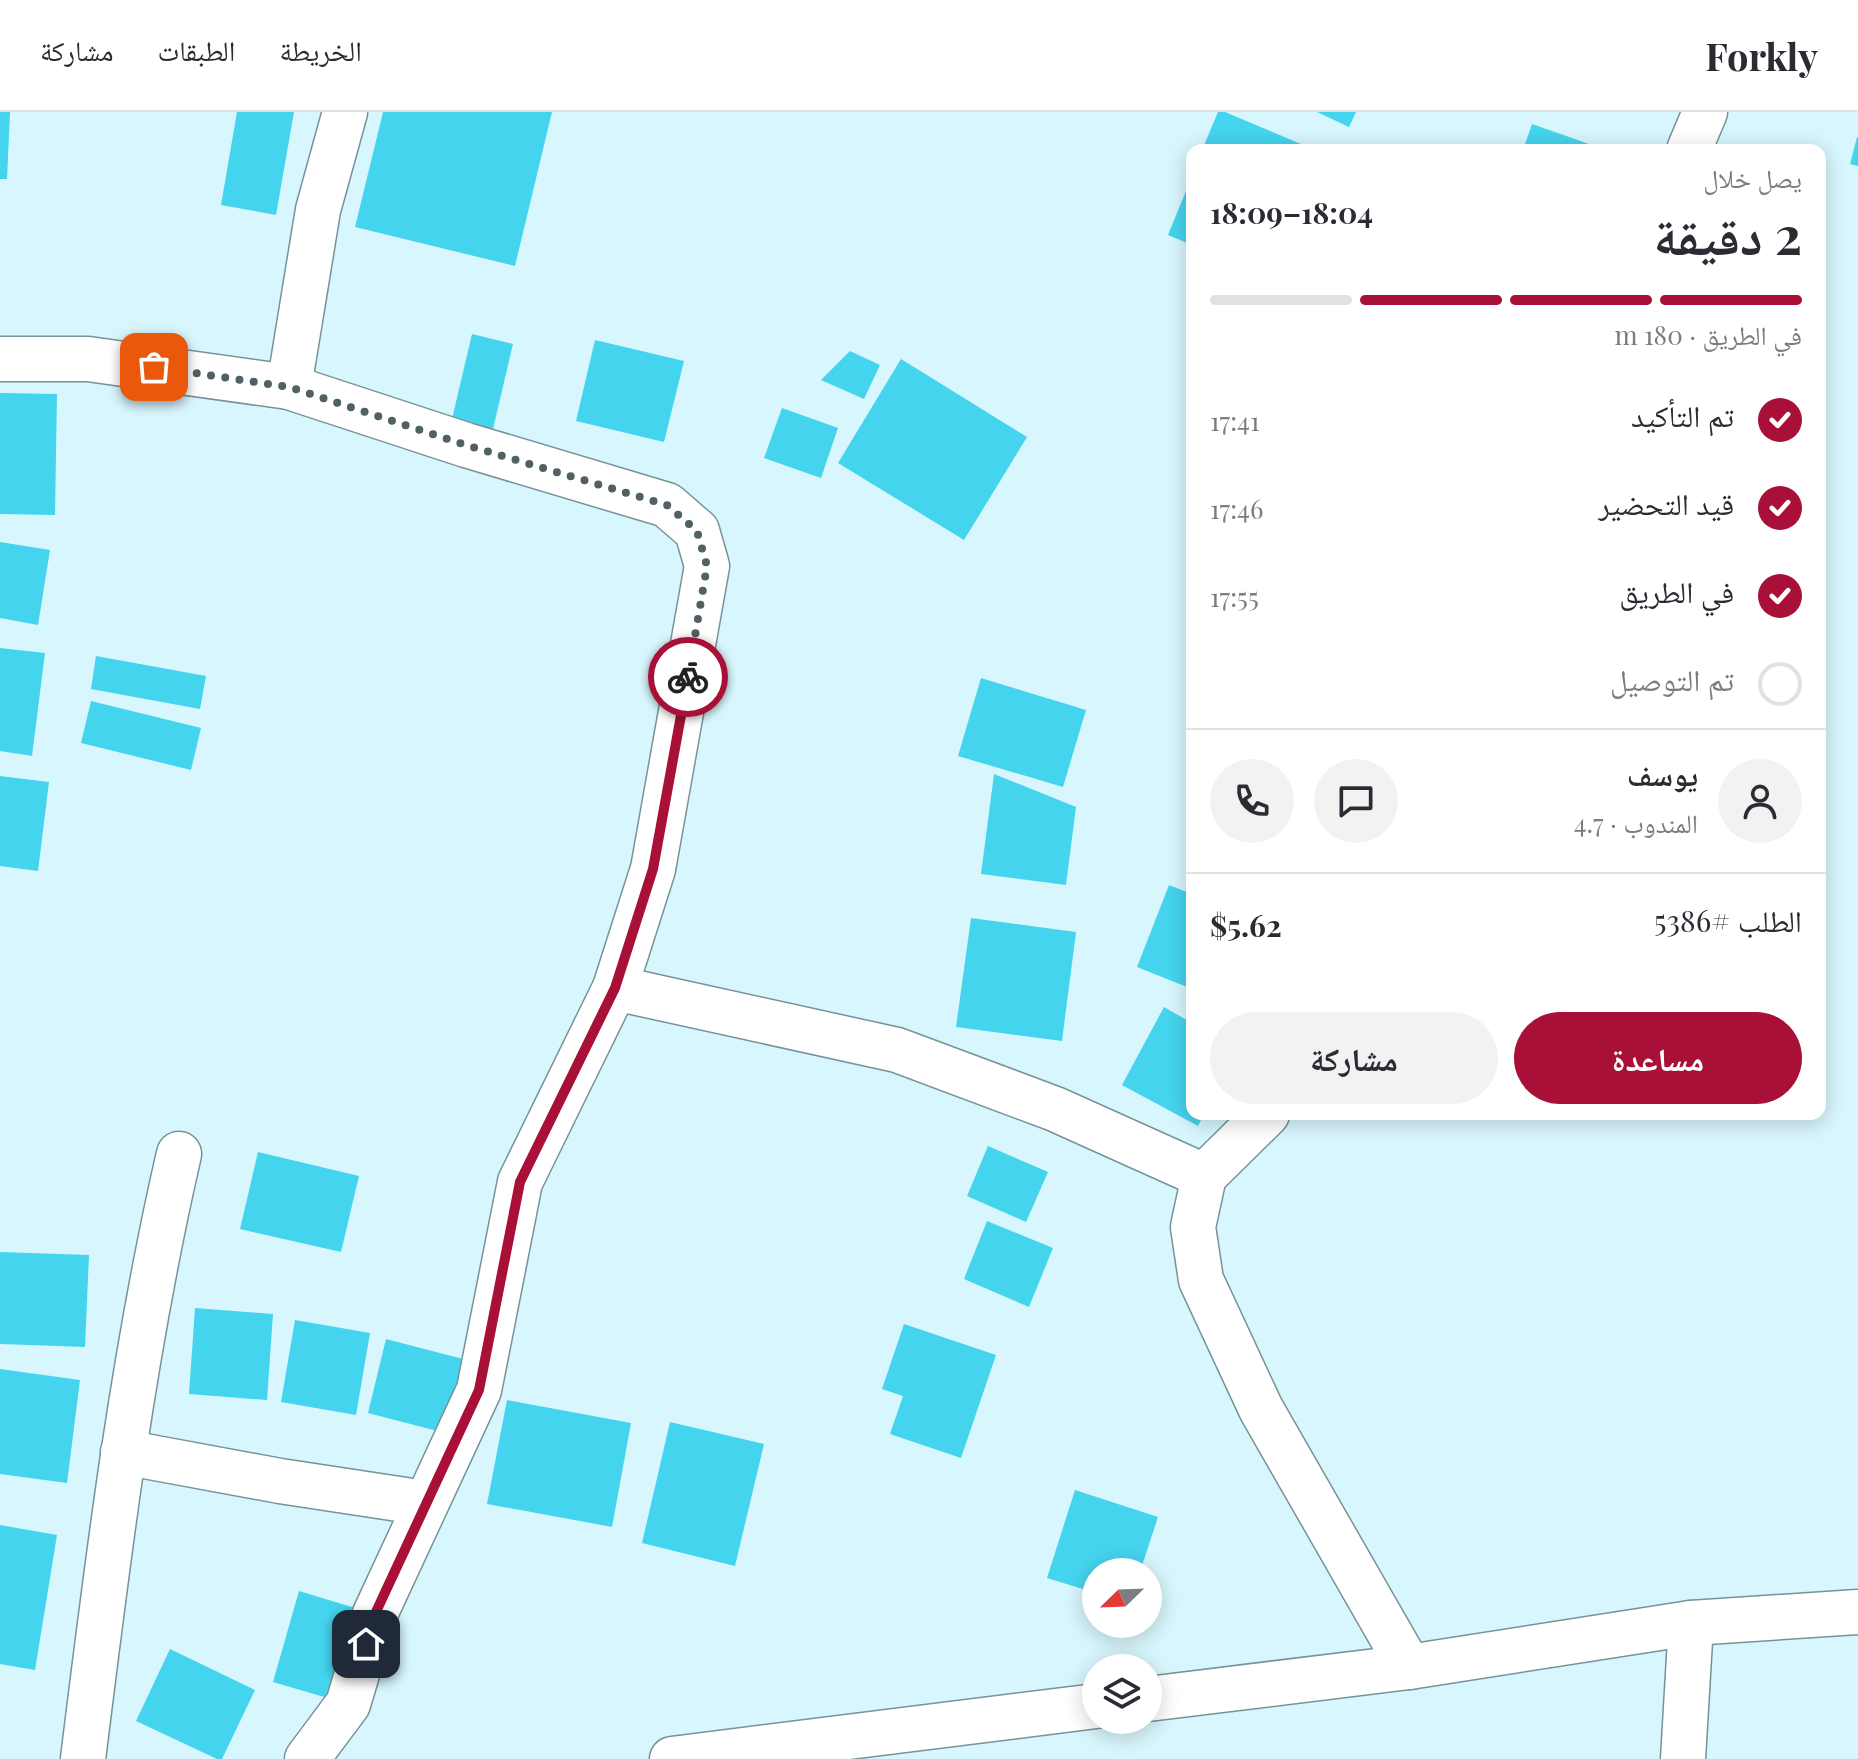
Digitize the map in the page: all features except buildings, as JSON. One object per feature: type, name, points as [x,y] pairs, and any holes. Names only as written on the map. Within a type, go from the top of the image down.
[{"type":"street","points":[[289,387],[318,210],[345,112]]},
{"type":"street","points":[[1692,144],[1705,112]]},
{"type":"street","points":[[0,359],[88,359],[289,387],[466,445],[667,505],[697,531],[707,566],[653,869],[615,988],[520,1182],[479,1390],[375,1614],[348,1704],[307,1759]]},
{"type":"street","points":[[615,988],[897,1050],[1055,1109],[1204,1176]]},
{"type":"street","points":[[1261,1120],[1204,1176],[1193,1227],[1201,1280],[1261,1409],[1409,1667]]},
{"type":"street","points":[[83,1759],[123,1452],[162,1227],[179,1154]]},
{"type":"street","points":[[123,1452],[425,1503]]},
{"type":"street","points":[[1162,1697],[1409,1667],[1691,1623],[1858,1612]]},
{"type":"street","points":[[1683,1759],[1691,1623]]},
{"type":"street","points":[[672,1759],[1082,1708]]},
{"type":"way so far","points":[[154,367],[289,387],[466,445],[667,505],[697,531],[707,566],[688,677]]},
{"type":"route","points":[[366,1644],[375,1614],[479,1390],[520,1182],[615,988],[653,869],[688,677]]}]
